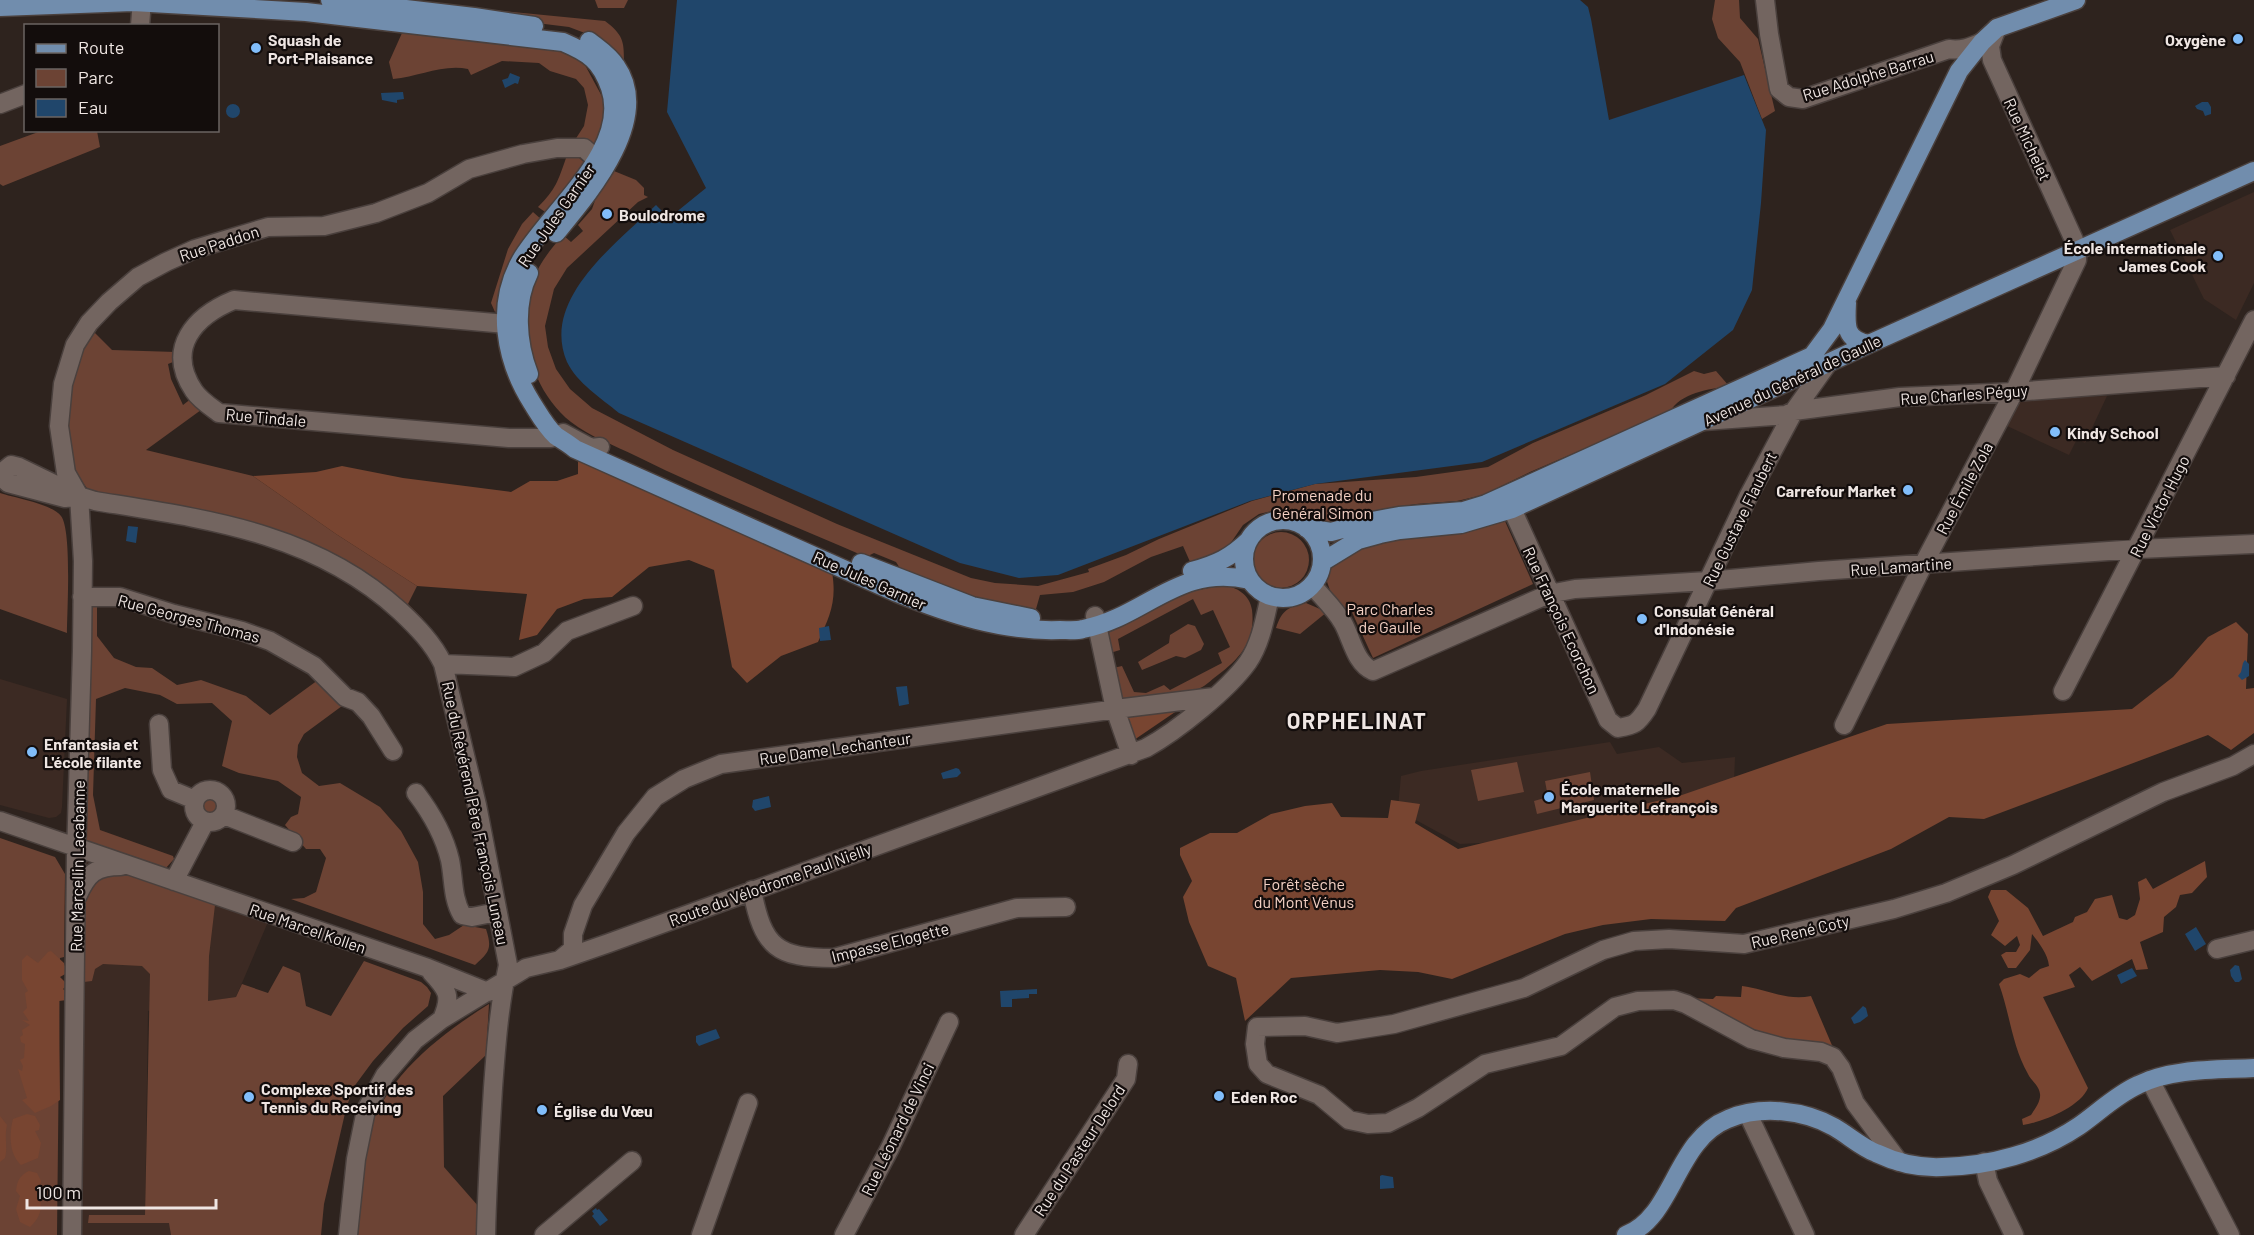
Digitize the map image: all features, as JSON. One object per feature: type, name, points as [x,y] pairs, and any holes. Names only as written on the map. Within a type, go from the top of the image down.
[{"type":"main road","name":"Rue Jules Garnier","points":[[330,0],[560,30],[588,40],[609,57],[618,68],[628,104],[624,130],[521,261],[509,292],[505,312],[510,355],[522,388],[540,417],[555,435],[575,449],[897,593],[952,614],[994,625],[1042,631],[1043,624],[1068,624],[1136,609],[1166,591],[1206,577],[1250,580]]},
{"type":"main road","points":[[1997,28],[2076,0]]},
{"type":"main road","points":[[0,7],[144,1],[306,12],[563,42],[586,52],[599,65],[612,93],[618,113],[613,136],[601,162]]},
{"type":"main road","name":"Rue Gustave Flaubert","points":[[1819,361],[1832,329],[1959,71],[1982,42],[1997,28]]},
{"type":"main road","name":"Rue Jules Garnier","points":[[601,162],[582,203],[541,251],[521,291],[519,323],[523,358],[533,387],[563,426],[600,447],[742,513],[883,573],[972,606],[1046,620],[1091,620],[1158,584],[1232,556],[1249,540]]},
{"type":"main road","name":"Avenue du Général de Gaulle","points":[[1306,528],[1331,532],[1399,516],[1463,511],[1486,504],[1819,361],[1869,344],[2254,171]]},
{"type":"main road","points":[[1847,299],[1846,323],[1849,334],[1858,342],[1869,344]]},
{"type":"main road","name":"Avenue du Général de Gaulle","points":[[1322,562],[1358,540],[1400,530],[1461,524],[1512,509],[1704,421],[1819,361]]},
{"type":"main road","points":[[1275,520],[1297,522],[1306,528],[1315,537],[1321,549],[1322,562],[1319,574],[1312,585],[1293,597],[1270,596],[1259,590],[1245,571],[1244,560],[1249,540],[1264,524],[1275,520]]},
{"type":"main road","points":[[952,614],[956,609],[977,614],[989,610]]},
{"type":"main road","points":[[1626,1235],[1645,1223],[1659,1206],[1689,1151],[1717,1125],[1729,1118],[1780,1112],[1815,1118],[1875,1153],[1913,1166],[1942,1167],[2021,1155],[2038,1148],[2077,1127],[2116,1098],[2150,1080],[2182,1073],[2254,1068]]},
{"type":"street","points":[[228,7],[240,2],[296,6],[303,0],[309,6],[355,12],[362,18]]},
{"type":"street","name":"Rue Adolphe Barrau","points":[[1765,0],[1779,89],[1789,97],[1803,99],[1949,49],[1968,48],[1982,42]]},
{"type":"street","points":[[140,24],[144,1]]},
{"type":"street","name":"Rue Michelet","points":[[1997,28],[1990,46],[1992,60],[2077,249]]},
{"type":"street","name":"Rue Adolphe Barrau","points":[[1943,52],[1956,64],[1959,71]]},
{"type":"street","points":[[0,104],[24,95]]},
{"type":"street","name":"Rue Paddon","points":[[80,496],[66,473],[59,426],[63,384],[75,345],[89,323],[138,277],[195,249],[268,227],[324,226],[376,213],[428,194],[469,169],[523,154],[558,148],[584,148],[601,162]]},
{"type":"street","name":"Rue Émile Zola","points":[[1844,725],[1923,565],[2014,392],[2074,268],[2077,249]]},
{"type":"street","points":[[521,291],[513,302],[510,322],[506,324],[511,326],[515,353],[523,358]]},
{"type":"street","name":"Rue Tindale","points":[[506,324],[234,300],[205,315],[192,328],[185,342],[183,360],[186,376],[195,393],[219,414],[509,438],[551,438],[555,435]]},
{"type":"street","name":"Rue Victor Hugo","points":[[2062,691],[2138,549],[2254,320]]},
{"type":"street","name":"Rue Gustave Flaubert","points":[[1618,728],[1636,724],[1647,709],[1748,497],[1819,361]]},
{"type":"street","name":"Rue Charles Péguy","points":[[1704,421],[1786,415],[1794,411],[1900,397],[2014,392],[2226,376]]},
{"type":"street","points":[[541,399],[542,412],[557,429],[555,435]]},
{"type":"street","points":[[555,435],[563,433],[591,448],[600,447]]},
{"type":"street","name":"Rue Marcellin Lacabanne","points":[[72,1235],[76,847],[82,597],[80,496]]},
{"type":"street","name":"Rue du Révérend Père François Luneau","points":[[80,496],[95,501],[208,520],[275,538],[309,552],[346,570],[379,592],[409,619],[436,650],[443,664],[477,805],[508,965],[489,1151],[486,1235]]},
{"type":"street","name":"Rue François Ecorchon","points":[[1512,509],[1608,720],[1618,728]]},
{"type":"street","name":"Rue Lamartine","points":[[1312,585],[1342,621],[1360,660],[1366,668],[1373,671],[1549,594],[1575,589],[2138,549],[2254,544]]},
{"type":"street","name":"Route du Vélodrome Paul Nielly","points":[[348,1235],[356,1159],[366,1110],[385,1075],[415,1040],[442,1019],[526,968],[560,960],[1131,755],[1159,741],[1214,697],[1249,661],[1262,632],[1270,596]]},
{"type":"street","name":"Rue Georges Thomas","points":[[82,597],[120,597],[270,641],[314,666],[345,696],[358,702],[371,716],[393,751]]},
{"type":"street","points":[[443,664],[514,667],[544,653],[567,631],[633,606]]},
{"type":"street","points":[[1091,620],[1115,709],[1131,755]]},
{"type":"street","name":"Rue Dame Lechanteur","points":[[560,960],[573,949],[573,934],[583,905],[626,833],[655,797],[684,779],[721,764],[1214,697]]},
{"type":"street","points":[[159,724],[162,770],[171,790],[195,800]]},
{"type":"street","name":"Rue René Coty","points":[[1899,1162],[1855,1103],[1841,1068],[1833,1057],[1821,1052],[1784,1048],[1751,1039],[1686,1004],[1674,1000],[1638,1000],[1615,1007],[1561,1046],[1485,1064],[1418,1108],[1388,1123],[1368,1124],[1349,1120],[1319,1095],[1268,1074],[1258,1064],[1255,1044],[1257,1027],[1305,1026],[1337,1033],[1394,1024],[1524,988],[1603,950],[1635,940],[1669,939],[1744,944],[1894,909],[1946,893],[2013,865],[2163,792],[2232,766],[2254,754]]},
{"type":"street","points":[[207,790],[218,792],[225,800],[224,815],[216,822],[205,822],[196,816],[195,800],[207,790]]},
{"type":"street","points":[[416,793],[430,812],[443,837],[450,860],[456,904],[462,915],[472,917],[497,912]]},
{"type":"street","points":[[224,815],[293,842]]},
{"type":"street","name":"Rue Marcel Kollen","points":[[0,821],[428,968],[488,992]]},
{"type":"street","points":[[174,882],[205,822]]},
{"type":"street","name":"Rue Marcel Kollen","points":[[76,898],[84,880],[93,872],[110,866],[128,866]]},
{"type":"street","name":"Impasse Elogette","points":[[752,890],[763,930],[775,947],[793,955],[810,958],[843,956],[1017,908],[1066,907]]},
{"type":"street","points":[[2217,949],[2254,940]]},
{"type":"street","points":[[428,968],[446,990],[449,1003],[442,1019]]},
{"type":"street","name":"Rue Léonard de Vinci","points":[[844,1235],[890,1148],[949,1022]]},
{"type":"street","name":"Rue du Pasteur Delord","points":[[1024,1235],[1126,1079],[1128,1064]]},
{"type":"street","points":[[2150,1080],[2230,1235]]},
{"type":"street","points":[[700,1235],[748,1102]]},
{"type":"street","points":[[1748,1114],[1804,1235]]},
{"type":"street","points":[[544,1235],[632,1161]]},
{"type":"street","points":[[1984,1162],[1988,1181],[2014,1235]]},
{"type":"shaded area","name":"École internationale James Cook","points":[[2254,192],[2254,283],[2236,320],[2204,299],[2170,230]]},
{"type":"shaded area","name":"Kindy School","points":[[2107,396],[2085,443],[2077,439],[2069,455],[2005,425],[2018,399]]},
{"type":"shaded area","name":"Enfantasia et L'école filante","points":[[0,679],[67,699],[62,807],[61,813],[56,817],[49,818],[0,805]]},
{"type":"shaded area","name":"École maternelle Marguerite Lefrançois","points":[[1610,742],[1617,754],[1659,747],[1682,763],[1735,757],[1734,782],[1519,841],[1460,844],[1414,819],[1398,807],[1401,776]]},
{"type":"shaded area","points":[[76,856],[271,915],[236,997],[148,1011],[145,1222],[170,1223],[171,1235],[72,1235]]},
{"type":"green space","points":[[353,0],[389,0],[605,21],[622,40],[624,66],[598,38],[569,27]]},
{"type":"green space","points":[[595,0],[628,0],[624,8],[598,8]]},
{"type":"green space","points":[[1715,0],[1739,0],[1740,18],[1758,39],[1775,111],[1762,119],[1740,62],[1718,38],[1712,19]]},
{"type":"green space","points":[[402,33],[527,45],[564,51],[585,65],[605,102],[603,134],[598,144],[573,143],[584,126],[588,105],[584,88],[576,79],[550,71],[539,63],[502,61],[471,75],[468,69],[449,68],[393,79],[389,62]]},
{"type":"green space","points":[[38,132],[97,132],[100,147],[3,186],[0,184],[0,146]]},
{"type":"green space","points":[[578,157],[586,164],[548,214],[538,207],[556,184],[566,158]]},
{"type":"green space","name":"Promenade du Général Simon","points":[[614,171],[636,180],[644,188],[644,195],[648,197],[638,202],[567,268],[554,289],[545,326],[548,347],[556,369],[570,389],[592,408],[673,450],[837,524],[971,578],[995,583],[1038,586],[1089,572],[1088,569],[1252,501],[1315,484],[1416,477],[1488,467],[1533,443],[1646,395],[1694,371],[1704,374],[1716,371],[1729,386],[1688,396],[1670,412],[1530,472],[1483,495],[1457,501],[1416,504],[1373,511],[1322,523],[1316,523],[1299,512],[1280,509],[1259,514],[1243,525],[1230,544],[1216,555],[1191,564],[1183,546],[1151,557],[1104,582],[1073,592],[1040,595],[1036,609],[1012,609],[992,604],[901,570],[896,562],[874,553],[866,557],[664,470],[578,427],[557,408],[545,393],[536,376],[530,357],[526,319],[528,299],[536,274],[546,257],[563,235],[571,242],[583,231],[578,225],[592,209],[599,189]]},
{"type":"green space","points":[[533,212],[542,220],[501,307],[495,312],[491,303],[508,249],[522,224]]},
{"type":"green space","points":[[93,331],[112,350],[176,352],[178,360],[168,364],[171,379],[183,405],[192,398],[201,410],[146,450],[253,476],[336,534],[417,586],[408,604],[422,618],[438,642],[353,568],[89,491],[75,472],[65,432],[67,399],[84,342]]},
{"type":"green space","points":[[589,461],[832,572],[833,600],[818,642],[781,656],[747,683],[732,667],[714,570],[689,560],[649,567],[612,597],[584,599],[557,609],[537,635],[519,640],[527,594],[417,586],[336,534],[253,476],[316,472],[342,466],[403,478],[511,492],[530,481],[557,481],[578,474],[578,462]]},
{"type":"green space","points":[[0,493],[50,508],[61,516],[67,537],[68,554],[67,633],[0,609]]},
{"type":"green space","name":"Parc Charles de Gaulle","points":[[1504,519],[1533,584],[1373,658],[1350,608],[1343,610],[1332,596],[1325,576],[1330,566],[1368,544]]},
{"type":"green space","points":[[1281,532],[1292,534],[1301,540],[1307,549],[1309,560],[1307,571],[1301,580],[1292,586],[1281,588],[1270,586],[1261,580],[1255,571],[1253,560],[1255,549],[1261,540],[1270,534]]},
{"type":"green space","points":[[1223,585],[1242,593],[1251,605],[1251,632],[1238,657],[1198,689],[1171,696],[1121,703],[1113,668],[1122,666],[1134,692],[1146,693],[1164,685],[1170,690],[1222,663],[1218,653],[1230,647],[1213,610],[1201,615],[1193,599],[1118,639],[1120,650],[1110,653],[1106,634],[1184,593]]},
{"type":"green space","points":[[1306,603],[1327,612],[1300,634],[1276,628],[1286,610]]},
{"type":"green space","points":[[89,604],[97,604],[97,636],[114,658],[136,667],[152,668],[177,685],[201,680],[246,696],[270,715],[318,680],[330,688],[342,706],[304,734],[298,745],[297,757],[302,773],[319,786],[340,783],[380,807],[401,831],[418,862],[423,892],[423,924],[435,939],[449,935],[464,925],[486,929],[489,945],[484,957],[475,965],[291,899],[304,898],[316,892],[326,858],[320,849],[306,849],[285,825],[291,817],[298,814],[301,797],[278,781],[239,773],[222,766],[232,721],[212,703],[177,704],[160,695],[125,688],[96,699],[93,795],[100,830],[173,856],[174,859],[165,869],[87,841]]},
{"type":"green space","name":"Forêt sèche du Mont Vénus","points":[[2236,622],[2248,634],[2246,689],[2254,688],[2254,733],[2231,750],[2208,735],[1984,819],[1949,817],[1891,849],[1736,908],[1725,921],[1651,919],[1603,925],[1565,934],[1452,979],[1418,972],[1380,970],[1291,978],[1245,1021],[1236,978],[1208,966],[1189,922],[1183,897],[1192,881],[1180,855],[1180,848],[1210,833],[1237,833],[1271,814],[1305,806],[1332,803],[1341,817],[1388,818],[1391,800],[1420,804],[1415,823],[1458,849],[1682,795],[1887,724],[2132,709],[2173,677],[2208,637]]},
{"type":"green space","points":[[1188,624],[1195,626],[1204,644],[1201,650],[1185,658],[1176,656],[1142,670],[1138,662],[1169,643],[1170,635]]},
{"type":"green space","points":[[1181,708],[1134,740],[1125,723],[1128,710]]},
{"type":"green space","points":[[1517,762],[1524,792],[1478,801],[1471,770]]},
{"type":"green space","points":[[1590,772],[1594,800],[1537,814],[1534,801],[1548,797],[1545,781]]},
{"type":"green space","points":[[206,796],[214,796],[221,803],[221,811],[214,818],[206,818],[199,811],[199,803]]},
{"type":"green space","points":[[0,838],[55,857],[65,874],[64,957],[60,958],[57,1235],[0,1235]]},
{"type":"green space","points":[[2205,861],[2207,877],[2192,893],[2180,895],[2176,907],[2164,917],[2163,932],[2140,942],[2148,969],[2136,970],[2132,959],[2092,981],[2080,967],[2069,975],[2075,987],[2043,997],[2088,1088],[2084,1095],[2069,1107],[2040,1121],[2023,1125],[2022,1119],[2031,1115],[2039,1102],[2040,1094],[2018,1052],[1999,984],[2004,979],[2020,974],[2029,978],[2040,969],[2049,966],[2045,953],[2032,934],[2030,950],[2016,968],[2008,968],[2001,955],[2006,952],[2016,952],[2020,945],[2017,936],[2005,946],[1991,935],[1999,921],[1988,897],[1991,890],[2006,890],[2028,908],[2043,936],[2073,922],[2075,917],[2087,912],[2095,899],[2112,895],[2119,918],[2127,920],[2135,915],[2140,899],[2138,882],[2146,878],[2153,889]]},
{"type":"green space","name":"Complexe Sportif des Tennis du Receiving","points":[[119,872],[215,905],[209,956],[208,1001],[236,997],[242,984],[268,993],[283,966],[300,973],[306,1006],[331,1016],[364,961],[421,982],[431,993],[428,1006],[403,1028],[373,1061],[353,1088],[324,1204],[321,1235],[171,1235],[169,1223],[88,1223],[89,1215],[145,1215],[150,974],[142,966],[103,964],[95,969],[92,981],[84,982],[84,896],[92,877]]},
{"type":"green space","points":[[51,951],[64,963],[67,973],[60,977],[68,985],[63,989],[68,993],[64,996],[67,1000],[59,1001],[60,1100],[35,1113],[22,1100],[27,1098],[18,1069],[22,1071],[23,1066],[20,1060],[24,1058],[25,1044],[21,1042],[20,1037],[23,1035],[22,1030],[30,1025],[22,1020],[29,1021],[23,1012],[27,1008],[25,993],[28,991],[22,980],[22,960],[27,955],[38,963]]},
{"type":"green space","points":[[1742,986],[1785,996],[1811,996],[1834,1050],[1774,1040],[1684,998],[1741,997]]},
{"type":"green space","points":[[489,1004],[486,1055],[443,1096],[444,1167],[479,1207],[478,1235],[358,1235],[364,1150],[375,1116],[386,1096],[415,1060],[451,1030]]},
{"type":"green space","points":[[27,1114],[35,1116],[40,1125],[39,1130],[35,1131],[41,1143],[38,1158],[21,1165],[12,1150],[11,1131],[13,1119]]},
{"type":"green space","points":[[0,1116],[7,1125],[6,1154],[0,1162]]},
{"type":"green space","points":[[29,1171],[37,1173],[41,1181],[39,1215],[30,1227],[20,1222],[16,1209],[20,1196],[16,1191],[17,1184],[21,1176]]},
{"type":"water","points":[[677,0],[1580,0],[1588,7],[1591,19],[1609,120],[1744,75],[1766,130],[1752,290],[1733,330],[1665,384],[1482,462],[1315,484],[1250,501],[1058,575],[1019,578],[960,563],[619,413],[597,396],[571,370],[561,339],[564,316],[573,295],[587,274],[656,205],[669,218],[706,188],[667,112]]},
{"type":"water","points":[[510,73],[520,77],[518,84],[515,83],[505,88],[502,80],[508,78]]},
{"type":"water","points":[[403,92],[404,99],[397,100],[397,103],[382,100],[381,93]]},
{"type":"water","points":[[2208,102],[2211,114],[2205,116],[2203,111],[2197,109],[2195,106]]},
{"type":"water","points":[[230,104],[236,104],[240,111],[236,118],[230,118],[226,114],[226,108]]},
{"type":"water","points":[[128,526],[138,527],[136,543],[126,541]]},
{"type":"water","points":[[829,626],[831,640],[820,641],[819,628]]},
{"type":"water","points":[[2245,660],[2249,664],[2249,676],[2242,680],[2238,676]]},
{"type":"water","points":[[907,686],[909,704],[899,706],[896,687]]},
{"type":"water","points":[[956,768],[961,773],[957,777],[943,779],[941,773]]},
{"type":"water","points":[[769,796],[771,807],[755,811],[752,807],[753,800]]},
{"type":"water","points":[[2196,927],[2206,944],[2195,951],[2185,934]]},
{"type":"water","points":[[2235,965],[2239,966],[2242,979],[2239,982],[2235,982],[2231,976],[2230,970]]},
{"type":"water","points":[[2132,968],[2137,976],[2121,984],[2117,975]]},
{"type":"water","points":[[1037,989],[1037,994],[1029,994],[1029,998],[1012,999],[1012,1007],[1001,1007],[1000,991]]},
{"type":"water","points":[[1863,1006],[1868,1016],[1854,1024],[1851,1018]]},
{"type":"water","points":[[716,1029],[720,1038],[699,1046],[696,1036]]},
{"type":"water","points":[[1380,1176],[1393,1177],[1394,1188],[1380,1189]]},
{"type":"water","points":[[596,1208],[608,1220],[600,1226],[592,1216],[594,1214],[592,1211]]},
{"type":"place","name":"Oxygène","points":[[2238,39]]},
{"type":"place","name":"Squash de Port-Plaisance","points":[[256,48]]},
{"type":"place","name":"Boulodrome","points":[[607,214]]},
{"type":"place","name":"École internationale James Cook","points":[[2218,256]]},
{"type":"place","name":"Kindy School","points":[[2055,432]]},
{"type":"place","name":"Carrefour Market","points":[[1908,490]]},
{"type":"place","name":"Consulat Général d'Indonésie","points":[[1642,619]]},
{"type":"place","name":"Enfantasia et L'école filante","points":[[32,752]]},
{"type":"place","name":"École maternelle Marguerite Lefrançois","points":[[1549,797]]},
{"type":"place","name":"Eden Roc","points":[[1219,1096]]},
{"type":"place","name":"Complexe Sportif des Tennis du Receiving","points":[[249,1097]]},
{"type":"place","name":"Église du Vœu","points":[[542,1110]]},
{"type":"district","name":"ORPHELINAT","points":[[1357,720]]}]
